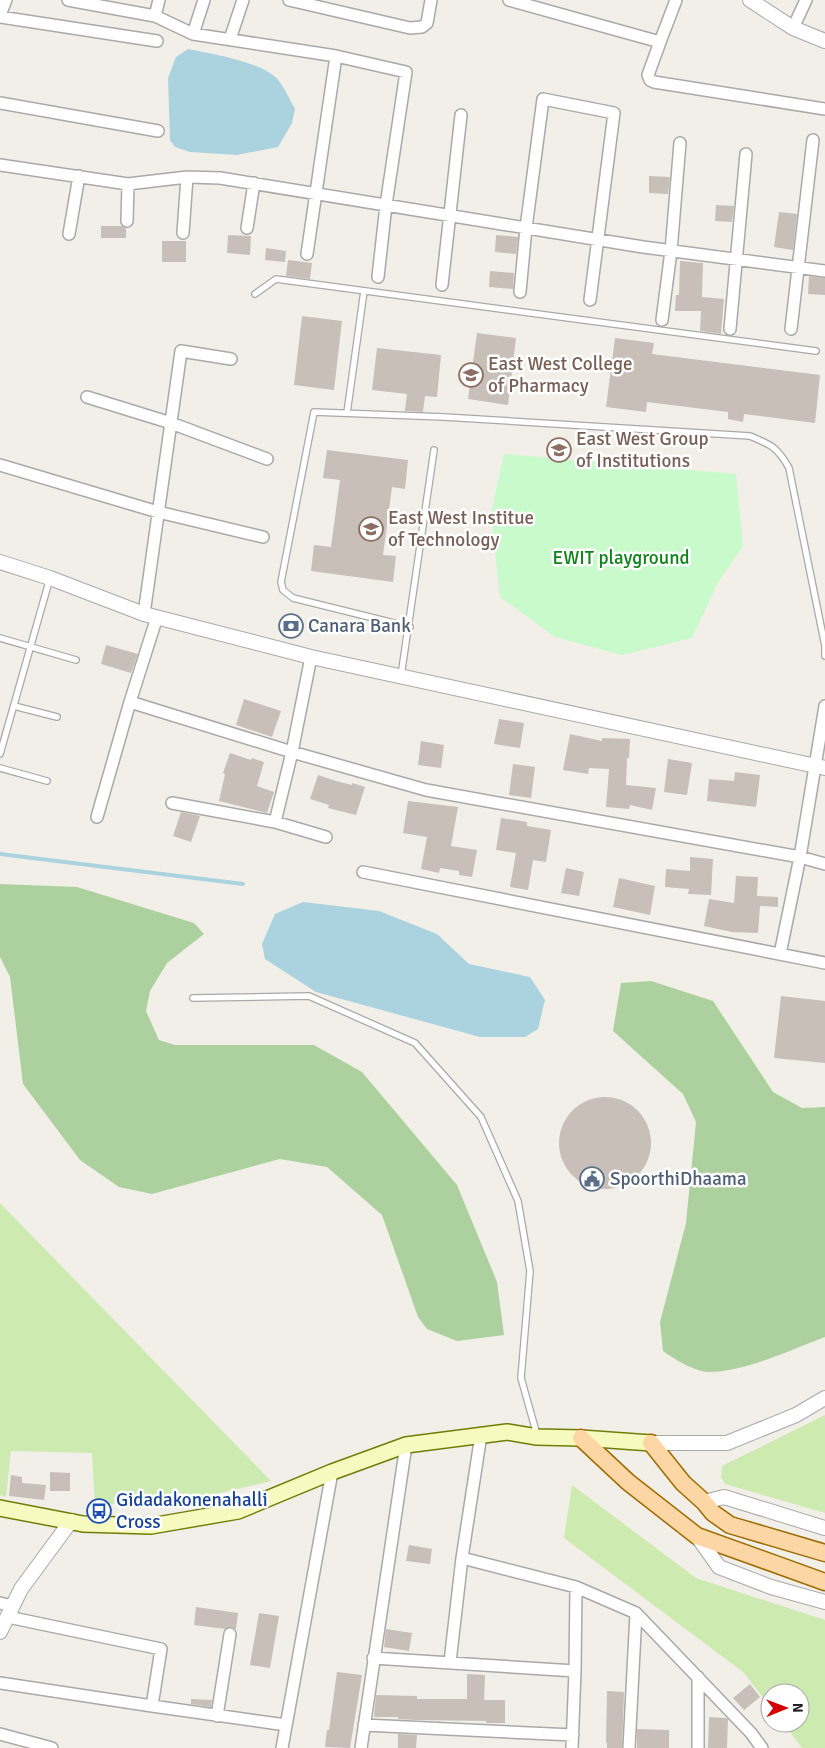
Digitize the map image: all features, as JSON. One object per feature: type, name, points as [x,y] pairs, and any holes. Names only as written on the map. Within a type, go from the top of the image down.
[{"type":"main road","points":[[0,1508],[83,1524],[151,1526],[238,1510],[332,1472],[406,1445],[507,1432],[537,1437],[651,1443],[684,1483],[713,1513],[730,1525],[825,1553]]},
{"type":"main road","points":[[581,1438],[628,1482],[697,1536],[825,1582]]},
{"type":"street","points":[[6,0],[0,16],[158,41]]},
{"type":"street","points":[[68,0],[108,4],[155,16],[193,34],[336,56],[406,72],[386,205],[378,276]]},
{"type":"street","points":[[155,16],[159,0]]},
{"type":"street","points":[[193,34],[204,0]]},
{"type":"street","points":[[230,39],[243,0]]},
{"type":"street","points":[[289,0],[410,28],[422,27],[427,22],[431,0]]},
{"type":"street","points":[[509,0],[660,42]]},
{"type":"street","points":[[676,0],[648,75],[650,80],[825,109]]},
{"type":"street","points":[[750,0],[793,28],[825,41]]},
{"type":"street","points":[[793,28],[806,0]]},
{"type":"street","points":[[307,254],[336,56]]},
{"type":"street","points":[[520,292],[526,228],[543,99],[614,114],[590,300]]},
{"type":"street","points":[[0,103],[158,131]]},
{"type":"street","points":[[442,285],[461,116]]},
{"type":"street","points":[[791,329],[813,140]]},
{"type":"street","points":[[662,320],[671,251],[680,143]]},
{"type":"street","points":[[730,329],[746,154]]},
{"type":"street","points":[[0,165],[128,184],[187,177],[220,178],[598,240],[825,271]]},
{"type":"street","points":[[69,234],[79,176]]},
{"type":"street","points":[[183,233],[187,177]]},
{"type":"street","points":[[127,221],[128,184]]},
{"type":"street","points":[[247,228],[254,184]]},
{"type":"street","points":[[97,817],[130,702],[150,616],[158,512],[182,351],[231,359]]},
{"type":"street","points":[[87,397],[171,423],[267,459]]},
{"type":"street","points":[[0,465],[158,512],[263,537]]},
{"type":"street","points":[[0,562],[50,578],[150,616],[311,657],[820,767]]},
{"type":"street","points":[[275,822],[292,752],[311,657]]},
{"type":"street","points":[[130,702],[292,752],[426,790],[800,857],[825,864]]},
{"type":"street","points":[[780,954],[820,767],[825,706]]},
{"type":"street","points":[[172,803],[275,822],[326,837]]},
{"type":"street","points":[[363,872],[825,963]]},
{"type":"street","points":[[651,1443],[727,1443],[796,1415],[825,1398]]},
{"type":"street","points":[[450,1662],[462,1558],[481,1435]]},
{"type":"street","points":[[361,1748],[406,1445]]},
{"type":"street","points":[[282,1748],[332,1472]]},
{"type":"street","points":[[704,1502],[724,1497],[825,1528]]},
{"type":"street","points":[[0,1632],[7,1609],[71,1521]]},
{"type":"street","points":[[697,1536],[719,1567],[771,1587],[825,1602]]},
{"type":"street","points":[[462,1558],[576,1587],[636,1613],[751,1732],[762,1748]]},
{"type":"street","points":[[572,1748],[576,1587]]},
{"type":"street","points":[[7,1609],[161,1649],[152,1706]]},
{"type":"street","points":[[629,1748],[636,1613]]},
{"type":"street","points":[[217,1716],[230,1634]]},
{"type":"street","points":[[373,1658],[575,1671]]},
{"type":"street","points":[[698,1678],[698,1748]]},
{"type":"street","points":[[0,1683],[286,1725]]},
{"type":"street","points":[[364,1725],[573,1735]]},
{"type":"street","points":[[0,1734],[52,1748]]},
{"type":"lane","points":[[255,294],[269,282],[276,279],[816,351]]},
{"type":"lane","points":[[347,413],[364,291]]},
{"type":"lane","points":[[410,627],[293,598],[283,590],[282,582],[314,412],[444,417],[750,436],[769,443],[781,454],[789,468],[825,646],[825,656]]},
{"type":"lane","points":[[401,676],[410,627],[434,450]]},
{"type":"lane","points":[[0,754],[50,578]]},
{"type":"lane","points":[[0,638],[76,660]]},
{"type":"lane","points":[[14,706],[57,717]]},
{"type":"lane","points":[[0,768],[47,781]]},
{"type":"lane","points":[[193,998],[309,996],[415,1043],[481,1117],[518,1202],[530,1271],[521,1378],[537,1437]]},
{"type":"green space","name":"EWIT playground","points":[[504,454],[736,474],[743,546],[717,584],[692,638],[622,655],[555,637],[500,597],[491,514]]},
{"type":"green space","points":[[0,884],[77,887],[194,923],[204,934],[167,963],[150,991],[146,1011],[159,1040],[175,1045],[314,1045],[362,1072],[457,1185],[497,1282],[504,1335],[457,1341],[427,1329],[418,1317],[382,1215],[327,1167],[280,1159],[152,1194],[119,1187],[80,1160],[23,1084],[10,977],[0,957]]},
{"type":"green space","points":[[651,981],[713,1001],[773,1092],[802,1108],[825,1107],[825,1337],[737,1368],[722,1371],[702,1371],[684,1364],[663,1351],[660,1322],[686,1223],[696,1122],[683,1094],[613,1031],[621,983]]},
{"type":"green space","points":[[0,1203],[271,1481],[191,1500],[95,1505],[92,1453],[11,1451],[6,1497],[0,1495]]},
{"type":"green space","points":[[825,1415],[825,1513],[725,1484],[721,1477],[722,1466]]},
{"type":"green space","points":[[572,1485],[696,1578],[825,1620],[825,1748],[802,1748],[791,1733],[810,1733],[810,1683],[760,1683],[760,1693],[743,1672],[564,1538]]},
{"type":"water","points":[[188,49],[250,64],[272,74],[279,81],[295,109],[292,123],[278,147],[237,155],[190,152],[175,147],[170,140],[168,78],[176,57]]},
{"type":"water","points":[[303,902],[379,911],[437,934],[469,964],[530,977],[545,1000],[538,1029],[525,1037],[480,1037],[316,992],[265,959],[262,944],[275,914]]},
{"type":"building","points":[[649,176],[670,177],[668,194],[649,193]]},
{"type":"building","points":[[716,205],[734,206],[732,222],[715,221]]},
{"type":"building","points":[[779,212],[797,214],[793,250],[774,247]]},
{"type":"building","points":[[101,226],[122,226],[126,228],[126,238],[101,238]]},
{"type":"building","points":[[228,235],[251,236],[250,255],[227,253]]},
{"type":"building","points":[[496,235],[518,237],[516,254],[495,252]]},
{"type":"building","points":[[162,241],[186,241],[186,262],[162,262]]},
{"type":"building","points":[[266,248],[286,251],[285,262],[265,260]]},
{"type":"building","points":[[288,260],[312,263],[310,279],[286,276]]},
{"type":"building","points":[[680,261],[703,263],[702,297],[724,299],[721,334],[700,331],[701,311],[675,311],[676,295],[679,295]]},
{"type":"building","points":[[490,271],[514,273],[513,289],[489,287]]},
{"type":"building","points":[[809,276],[825,278],[825,295],[808,294]]},
{"type":"building","points":[[302,316],[342,321],[334,390],[294,385]]},
{"type":"building","points":[[477,333],[516,338],[508,405],[468,399]]},
{"type":"building","points":[[615,338],[654,343],[652,354],[820,375],[815,423],[744,414],[743,422],[728,419],[728,412],[647,402],[646,412],[606,407]]},
{"type":"building","points":[[377,348],[441,355],[437,397],[425,396],[423,412],[405,411],[407,394],[372,390]]},
{"type":"building","points":[[327,450],[408,460],[405,489],[392,487],[383,555],[396,556],[393,582],[311,571],[314,545],[331,547],[340,480],[323,478]]},
{"type":"building","points":[[106,645],[138,654],[131,673],[101,664]]},
{"type":"building","points":[[244,699],[281,711],[272,737],[236,725]]},
{"type":"building","points":[[499,719],[524,723],[520,748],[494,744]]},
{"type":"building","points":[[570,734],[602,741],[602,738],[630,739],[626,785],[656,788],[652,810],[630,805],[629,809],[606,807],[609,769],[589,768],[588,774],[563,770]]},
{"type":"building","points":[[421,741],[444,745],[441,768],[418,765]]},
{"type":"building","points":[[230,753],[264,762],[257,786],[274,792],[267,813],[219,801],[225,774],[223,773]]},
{"type":"building","points":[[668,759],[692,763],[687,795],[664,792]]},
{"type":"building","points":[[513,764],[535,767],[531,798],[509,795]]},
{"type":"building","points":[[735,772],[760,775],[756,807],[707,801],[709,779],[734,781]]},
{"type":"building","points":[[318,775],[365,787],[356,815],[328,808],[329,805],[310,799]]},
{"type":"building","points":[[408,801],[458,807],[451,846],[477,850],[472,877],[459,875],[459,871],[440,868],[439,873],[421,869],[427,837],[403,833]]},
{"type":"building","points":[[181,812],[200,816],[191,842],[173,836]]},
{"type":"building","points":[[501,818],[527,822],[527,826],[551,830],[546,862],[533,860],[528,890],[510,887],[516,853],[496,850]]},
{"type":"building","points":[[690,857],[713,859],[711,895],[688,894],[689,889],[665,887],[666,869],[690,871]]},
{"type":"building","points":[[566,868],[584,872],[579,896],[561,893]]},
{"type":"building","points":[[736,876],[758,877],[757,896],[778,897],[778,907],[760,906],[758,933],[732,932],[704,926],[709,899],[734,903]]},
{"type":"building","points":[[619,878],[655,886],[650,915],[613,907]]},
{"type":"building","points":[[781,996],[825,1001],[825,1063],[774,1058]]},
{"type":"building","points":[[605,1097],[622,1101],[637,1111],[647,1126],[651,1143],[647,1160],[637,1175],[622,1185],[605,1189],[588,1185],[573,1175],[563,1160],[559,1143],[563,1126],[573,1111],[588,1101]]},
{"type":"building","points":[[50,1472],[70,1473],[70,1491],[50,1491]]},
{"type":"building","points":[[11,1475],[22,1477],[22,1483],[46,1485],[44,1500],[9,1496]]},
{"type":"building","points":[[409,1545],[432,1549],[430,1564],[406,1561]]},
{"type":"building","points":[[196,1607],[238,1613],[236,1629],[231,1627],[225,1629],[194,1625]]},
{"type":"building","points":[[259,1613],[279,1616],[270,1668],[250,1665]]},
{"type":"building","points":[[386,1629],[412,1633],[409,1651],[384,1647]]},
{"type":"building","points":[[337,1672],[362,1675],[350,1748],[325,1747]]},
{"type":"building","points":[[467,1674],[485,1675],[484,1700],[505,1700],[505,1723],[374,1717],[376,1695],[417,1696],[417,1699],[467,1699]]},
{"type":"building","points":[[750,1684],[760,1697],[744,1710],[733,1698]]},
{"type":"building","points":[[607,1691],[624,1692],[622,1748],[607,1748]]},
{"type":"building","points":[[191,1699],[212,1700],[211,1707],[191,1704]]},
{"type":"building","points":[[709,1717],[728,1719],[727,1748],[708,1748]]},
{"type":"building","points":[[637,1729],[669,1730],[669,1748],[637,1748]]},
{"type":"building","points":[[398,1734],[417,1735],[416,1748],[398,1748]]},
{"type":"waterway","points":[[0,854],[243,884]]},
{"type":"place","name":"East West College of Pharmacy","points":[[471,375]]},
{"type":"place","name":"East West Group of Institutions","points":[[559,450]]},
{"type":"place","name":"East West Institue of Technology","points":[[371,529]]},
{"type":"place","name":"Canara Bank","points":[[291,626]]},
{"type":"place","name":"SpoorthiDhaama","points":[[592,1179]]},
{"type":"place","name":"Gidadakonenahalli Cross","points":[[99,1511]]}]
